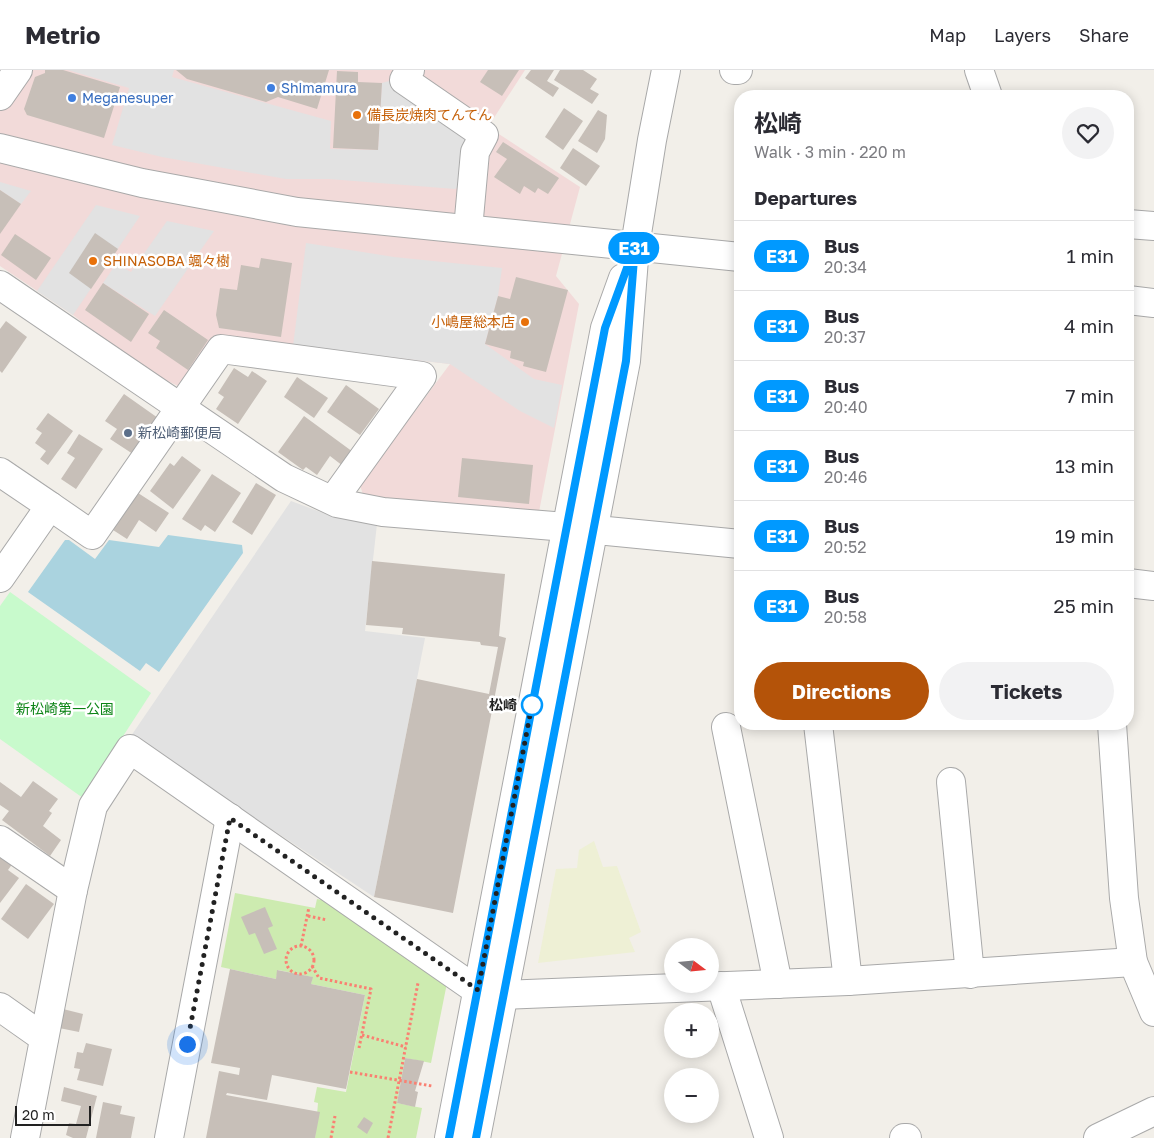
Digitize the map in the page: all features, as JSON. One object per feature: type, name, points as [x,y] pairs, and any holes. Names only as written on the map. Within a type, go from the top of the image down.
[{"type":"street","points":[[0,96],[18,70]]},
{"type":"street","points":[[410,70],[404,80],[484,135],[475,152],[468,229]]},
{"type":"street","points":[[476,1138],[491,993],[579,528],[626,361],[635,246],[652,140],[666,70]]},
{"type":"street","points":[[979,70],[986,90]]},
{"type":"street","points":[[0,148],[142,183],[259,205],[354,219],[734,256]]},
{"type":"street","points":[[1134,224],[1154,226]]},
{"type":"street","points":[[0,284],[284,478],[337,503],[383,512],[579,528],[734,543]]},
{"type":"street","points":[[1134,301],[1154,303]]},
{"type":"street","points":[[0,472],[92,535],[221,350],[422,376],[333,500]]},
{"type":"street","points":[[0,578],[50,506]]},
{"type":"street","points":[[1134,584],[1154,586]]},
{"type":"street","points":[[726,727],[778,984]]},
{"type":"street","points":[[819,730],[848,981]]},
{"type":"street","points":[[1112,730],[1124,898],[1143,977],[1154,1012]]},
{"type":"street","points":[[25,1138],[73,890],[93,806],[130,749],[491,993],[778,984],[970,974],[1143,977]]},
{"type":"street","points":[[951,782],[970,974]]},
{"type":"street","points":[[169,1138],[230,818]]},
{"type":"street","points":[[0,840],[73,890]]},
{"type":"street","points":[[721,986],[769,1138]]},
{"type":"street","points":[[450,1138],[491,993]]},
{"type":"street","points":[[0,1007],[44,1038]]},
{"type":"street","points":[[1110,1135],[1154,1111]]},
{"type":"path","points":[[301,946],[309,907]]},
{"type":"path","points":[[308,916],[330,921]]},
{"type":"path","points":[[301,946],[290,951],[287,960],[289,968],[301,973],[306,972],[312,966]]},
{"type":"path","points":[[301,946],[312,953],[312,966],[319,978],[371,989],[360,1048]]},
{"type":"path","points":[[388,1138],[419,979]]},
{"type":"path","points":[[362,1035],[406,1046]]},
{"type":"path","points":[[350,1072],[433,1086]]},
{"type":"path","points":[[331,1138],[335,1116]]},
{"type":"shaded area","points":[[0,70],[525,70],[488,127],[580,187],[556,276],[579,304],[539,512],[364,498],[360,485],[450,364],[218,338],[188,381],[178,386],[141,368],[73,315],[0,266]]},
{"type":"shaded area","points":[[68,70],[174,70],[172,77],[331,121],[330,149],[378,150],[382,83],[389,81],[469,137],[461,185],[455,189],[329,179],[286,179],[162,157],[112,145],[129,88]]},
{"type":"shaded area","points":[[0,182],[31,191],[21,204],[0,190]]},
{"type":"shaded area","points":[[96,205],[140,216],[73,315],[37,291]]},
{"type":"shaded area","points":[[167,221],[214,231],[155,316],[103,283],[116,264],[131,272]]},
{"type":"shaded area","points":[[306,243],[394,257],[502,268],[498,296],[485,344],[534,379],[562,385],[554,428],[520,411],[450,364],[293,346]]},
{"type":"shaded area","points":[[291,501],[334,517],[377,524],[365,631],[425,638],[374,897],[131,736]]},
{"type":"green space","name":"新松崎第一公園","points":[[10,592],[151,693],[83,798],[0,739],[0,606]]},
{"type":"green space","points":[[594,841],[603,867],[617,866],[641,932],[629,938],[635,952],[538,963],[556,869],[577,868],[579,850]]},
{"type":"green space","points":[[235,893],[315,908],[317,899],[331,902],[447,983],[431,1063],[405,1058],[397,1103],[422,1108],[416,1138],[315,1138],[318,1103],[314,1102],[317,1087],[346,1092],[365,995],[311,984],[312,977],[278,970],[276,979],[221,967]]},
{"type":"water","points":[[168,535],[242,545],[243,553],[159,672],[146,663],[140,671],[28,592],[65,540],[69,540],[95,559],[109,540],[159,547]]},
{"type":"building","name":"Meganesuper","points":[[45,70],[63,70],[120,87],[104,138],[27,115],[24,109],[35,77],[45,73]]},
{"type":"building","name":"Shimamura","points":[[176,70],[329,70],[317,109],[278,97],[266,102],[187,79]]},
{"type":"building","points":[[488,70],[519,70],[502,96],[480,82]]},
{"type":"building","points":[[531,70],[554,70],[547,81],[559,88],[553,97],[525,78]]},
{"type":"building","points":[[560,70],[583,70],[597,79],[590,89],[599,94],[592,104],[554,80]]},
{"type":"building","name":"備長炭焼肉てんてん","points":[[337,71],[358,72],[358,82],[382,83],[378,150],[333,148]]},
{"type":"building","points":[[564,108],[583,121],[563,150],[545,137]]},
{"type":"building","points":[[598,110],[607,115],[605,139],[597,153],[578,141]]},
{"type":"building","points":[[503,142],[559,178],[548,194],[538,188],[535,193],[524,186],[520,194],[494,177],[507,159],[496,152]]},
{"type":"building","points":[[573,148],[600,166],[586,186],[560,168]]},
{"type":"building","points":[[0,190],[21,204],[0,234]]},
{"type":"building","name":"SHINASOBA 颯々樹","points":[[95,233],[118,249],[91,289],[69,273]]},
{"type":"building","points":[[15,234],[51,258],[36,280],[1,255]]},
{"type":"building","points":[[261,258],[292,263],[281,337],[219,328],[216,315],[220,288],[237,290],[241,265],[259,268]]},
{"type":"building","name":"小嶋屋総本店","points":[[516,277],[568,290],[546,372],[523,366],[524,362],[510,358],[511,351],[485,344],[498,296],[510,299]]},
{"type":"building","points":[[103,283],[149,314],[131,342],[85,310]]},
{"type":"building","points":[[164,310],[208,340],[188,370],[156,348],[160,341],[148,333]]},
{"type":"building","points":[[6,321],[27,337],[2,373],[0,371],[0,329]]},
{"type":"building","points":[[234,368],[248,377],[252,371],[267,381],[238,424],[216,409],[224,397],[218,393]]},
{"type":"building","points":[[297,377],[328,398],[314,418],[284,397]]},
{"type":"building","points":[[346,385],[379,409],[360,435],[327,412]]},
{"type":"building","points":[[124,394],[158,418],[133,454],[110,439],[117,429],[105,421]]},
{"type":"building","points":[[48,413],[73,431],[48,465],[40,459],[46,451],[35,443],[42,433],[36,429]]},
{"type":"building","points":[[304,416],[353,452],[343,466],[330,456],[317,475],[306,467],[303,470],[278,452]]},
{"type":"building","points":[[79,434],[103,449],[76,489],[61,479],[75,458],[67,453]]},
{"type":"building","points":[[182,456],[201,470],[173,509],[150,491],[170,463],[174,466]]},
{"type":"building","points":[[462,458],[533,465],[529,504],[458,497]]},
{"type":"building","points":[[212,474],[241,493],[215,532],[205,525],[201,531],[182,519]]},
{"type":"building","points":[[256,483],[276,495],[252,535],[232,522]]},
{"type":"building","points":[[138,493],[169,513],[156,532],[139,520],[127,539],[113,530]]},
{"type":"building","points":[[372,561],[505,574],[499,636],[506,638],[453,913],[374,897],[417,679],[489,694],[498,647],[481,645],[480,642],[402,634],[403,628],[366,625]]},
{"type":"building","points":[[33,781],[58,799],[49,811],[52,813],[43,826],[61,840],[50,856],[2,820],[9,811],[0,805],[0,782],[21,797]]},
{"type":"building","points":[[0,853],[13,863],[8,870],[19,878],[0,903]]},
{"type":"building","points":[[26,884],[54,904],[28,939],[1,919]]},
{"type":"building","points":[[265,907],[273,926],[268,928],[277,949],[264,954],[255,933],[249,935],[241,917]]},
{"type":"building","points":[[230,969],[276,979],[277,970],[313,977],[311,984],[365,995],[346,1089],[272,1075],[267,1100],[227,1093],[226,1095],[320,1112],[315,1138],[206,1138],[219,1071],[239,1075],[240,1068],[211,1063]]},
{"type":"building","points":[[63,1009],[83,1014],[79,1032],[59,1028]]},
{"type":"building","points":[[86,1043],[112,1049],[103,1086],[77,1080],[80,1069],[74,1068],[77,1052],[83,1053]]},
{"type":"building","points":[[405,1058],[424,1061],[415,1091],[418,1092],[415,1107],[397,1103]]},
{"type":"building","points":[[64,1087],[97,1096],[86,1138],[73,1138],[66,1135],[69,1123],[76,1124],[81,1106],[61,1101]]},
{"type":"building","points":[[103,1102],[122,1106],[120,1114],[135,1117],[131,1138],[96,1138]]},
{"type":"building","points":[[364,1117],[373,1123],[367,1134],[357,1127]]},
{"type":"bus line","name":"E31","points":[[449,1138],[605,328],[635,246],[626,361],[476,1138]]},
{"type":"place","name":"Shimamura","points":[[271,88]]},
{"type":"place","name":"Meganesuper","points":[[72,98]]},
{"type":"place","name":"備長炭焼肉てんてん","points":[[357,115]]},
{"type":"place","name":"SHINASOBA 颯々樹","points":[[93,261]]},
{"type":"place","name":"小嶋屋総本店","points":[[525,322]]},
{"type":"place","name":"新松崎郵便局","points":[[128,433]]},
{"type":"place","name":"松崎","points":[[532,705]]},
{"type":"route","points":[[187,1044],[230,818],[478,990],[533,699],[532,705]]}]
